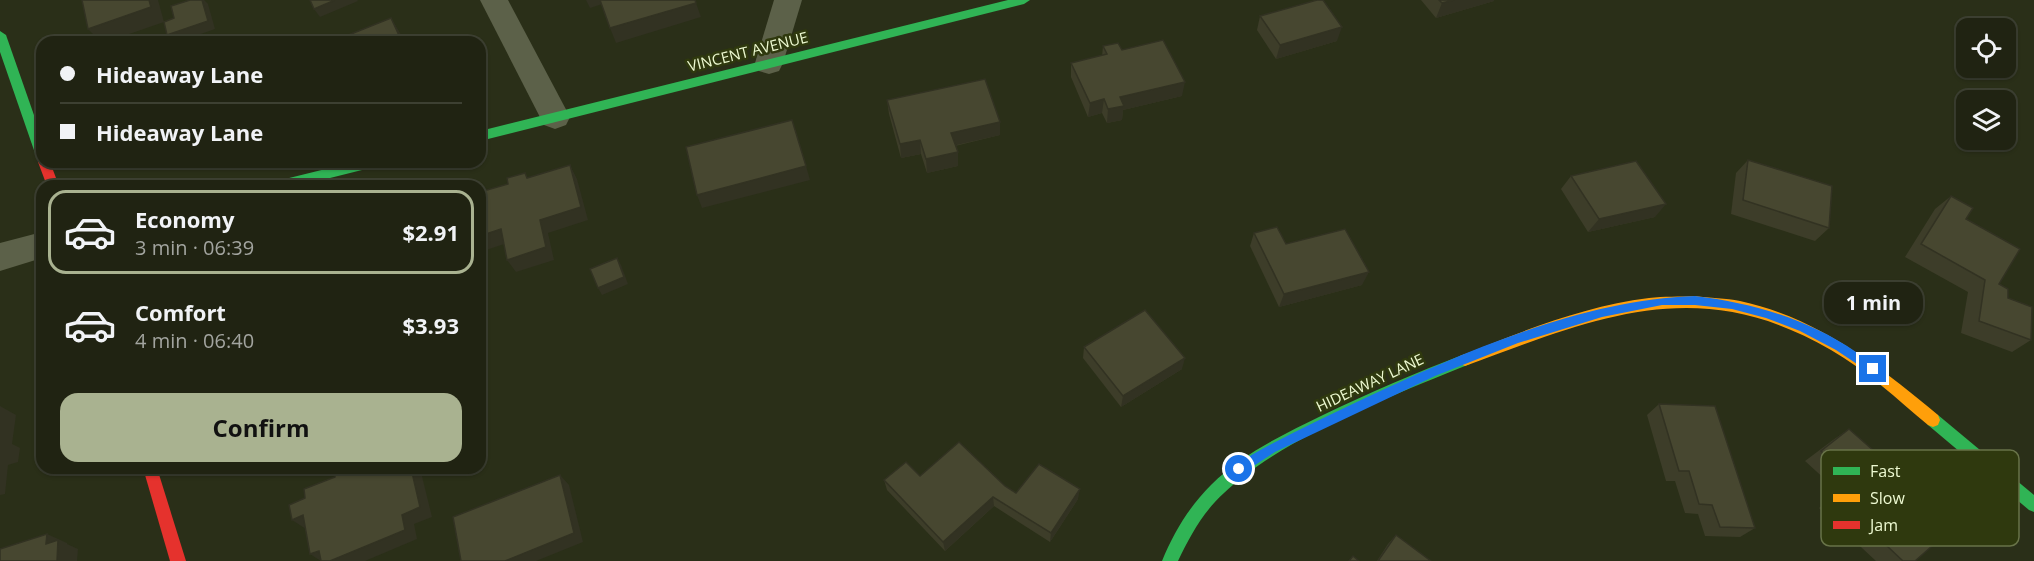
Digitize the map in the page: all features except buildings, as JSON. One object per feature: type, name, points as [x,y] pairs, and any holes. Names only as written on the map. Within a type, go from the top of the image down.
[{"type":"street","points":[[494,0],[555,117]]},
{"type":"street","points":[[769,63],[788,0]]},
{"type":"street","name":"VINCENT AVENUE","points":[[486,134],[1024,0]]},
{"type":"street","points":[[0,35],[36,139]]},
{"type":"street","points":[[301,180],[350,168]]},
{"type":"street","points":[[0,257],[36,247]]},
{"type":"street","name":"HIDEAWAY LANE","points":[[1170,561],[1176,543],[1193,515],[1215,490],[1239,469],[1271,448],[1431,372],[1506,343],[1602,313],[1662,301],[1695,300],[1732,305],[1766,314],[1803,328],[1840,346],[1873,369],[1969,450]]},
{"type":"street","points":[[152,474],[178,561]]},
{"type":"street","name":"HIDEAWAY LANE","points":[[2019,492],[2034,505]]},
{"type":"traffic: fast","points":[[486,134],[1024,0]]},
{"type":"traffic: fast","points":[[0,35],[36,139]]},
{"type":"traffic: fast","points":[[301,180],[350,168]]},
{"type":"traffic: fast","points":[[1170,561],[1183,533],[1199,509],[1217,489],[1261,455],[1311,428],[1401,386],[1465,360]]},
{"type":"traffic: fast","points":[[1933,420],[1969,450]]},
{"type":"traffic: fast","points":[[2019,492],[2034,505]]},
{"type":"traffic: slow","points":[[1465,360],[1559,325],[1605,312],[1650,304],[1695,302],[1740,307],[1787,321],[1835,345],[1933,420]]},
{"type":"traffic: jam","points":[[46,168],[51,180]]},
{"type":"traffic: jam","points":[[152,474],[178,561]]},
{"type":"route","points":[[1239,469],[1271,448],[1431,372],[1517,339],[1602,313],[1662,301],[1695,300],[1732,305],[1766,314],[1803,328],[1840,346],[1873,369]]}]
